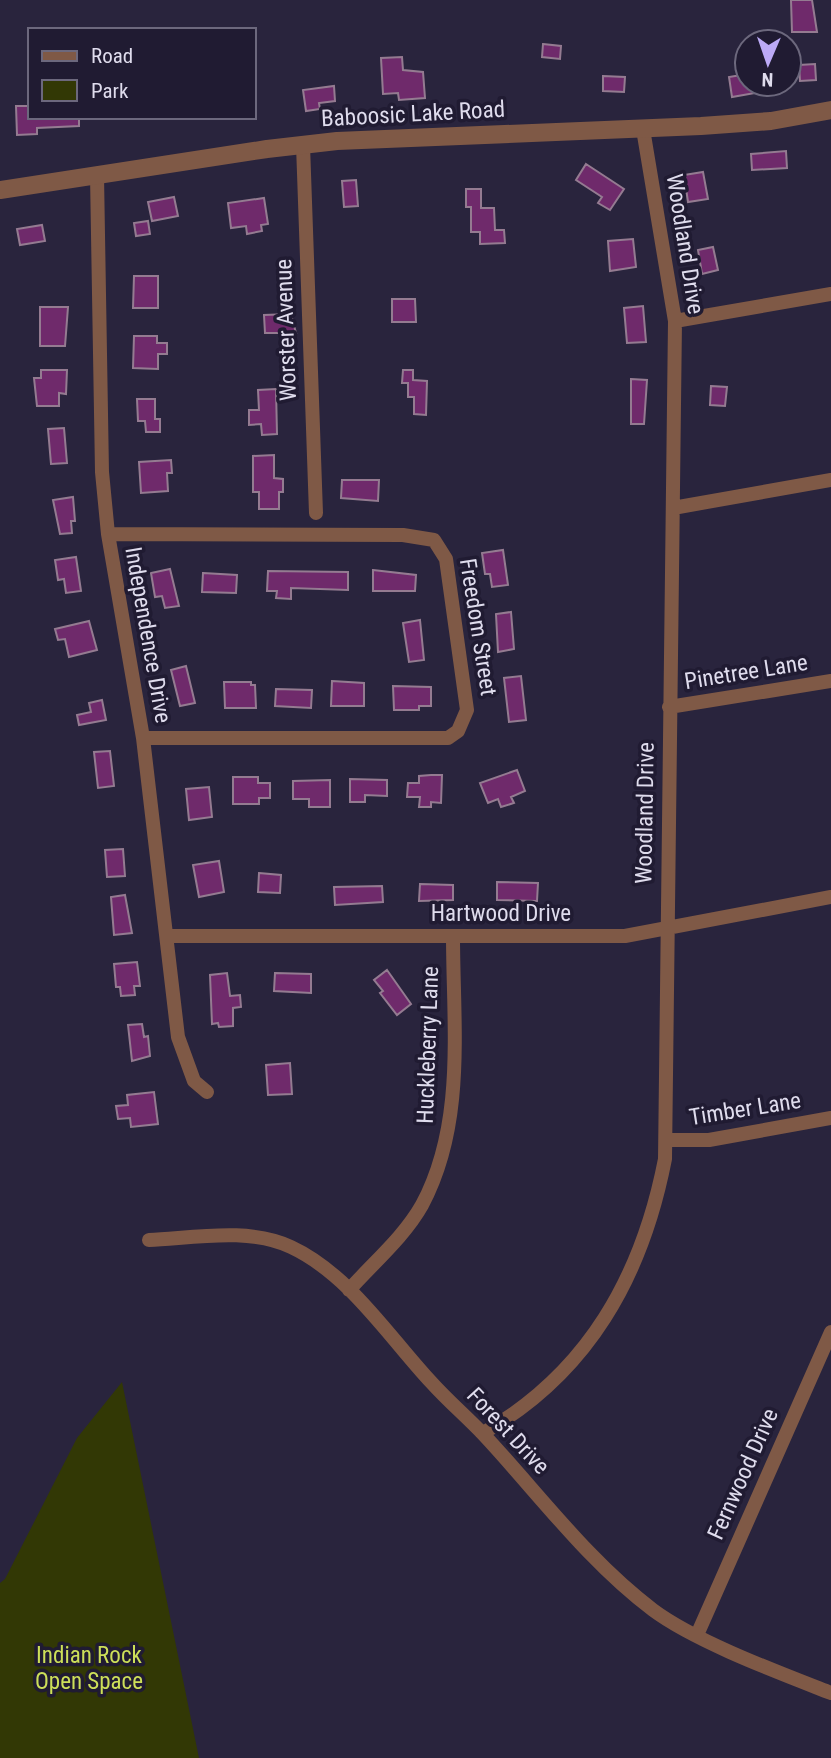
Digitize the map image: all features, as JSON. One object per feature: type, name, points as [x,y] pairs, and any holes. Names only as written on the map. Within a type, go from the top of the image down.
[{"type":"street","name":"Baboosic Lake Road","points":[[0,190],[303,145],[759,122],[831,110]]},
{"type":"street","name":"Woodland Drive","points":[[483,1433],[510,1418],[565,1370],[605,1321],[621,1293],[644,1234],[661,1178],[666,1140],[666,930],[675,321],[643,129]]},
{"type":"street","name":"Worster Avenue","points":[[303,145],[316,513]]},
{"type":"street","name":"Independence Drive","points":[[97,175],[102,472],[108,534],[143,738],[178,1037],[194,1081],[207,1092]]},
{"type":"street","points":[[675,321],[831,294]]},
{"type":"street","points":[[673,508],[831,480]]},
{"type":"street","name":"Freedom Street","points":[[108,534],[403,535],[435,540],[446,559],[467,710],[458,731],[448,738],[143,738]]},
{"type":"street","name":"Pinetree Lane","points":[[669,708],[831,681]]},
{"type":"street","name":"Hartwood Drive","points":[[167,936],[625,936],[831,897]]},
{"type":"street","name":"Huckleberry Lane","points":[[349,1290],[415,1215],[436,1175],[447,1142],[453,1077],[453,936]]},
{"type":"street","name":"Timber Lane","points":[[666,1140],[709,1140],[831,1118]]},
{"type":"street","name":"Forest Drive","points":[[149,1240],[224,1236],[269,1239],[307,1256],[349,1290],[433,1384],[483,1433],[556,1518],[607,1570],[654,1611],[697,1635],[831,1693]]},
{"type":"street","name":"Fernwood Drive","points":[[697,1635],[831,1332]]},
{"type":"green space","name":"Indian Rock Open Space","points":[[122,1382],[199,1758],[0,1758],[0,1583],[5,1579],[77,1438]]},
{"type":"building","points":[[791,0],[812,0],[817,32],[803,32],[803,28],[792,28]]},
{"type":"building","points":[[543,44],[561,46],[560,59],[542,57]]},
{"type":"building","points":[[402,57],[403,70],[423,72],[425,98],[399,100],[398,93],[383,94],[381,58]]},
{"type":"building","points":[[815,64],[816,80],[803,81],[803,65]]},
{"type":"building","points":[[603,76],[625,77],[624,92],[603,91]]},
{"type":"building","points":[[733,76],[733,97],[732,97],[729,77]]},
{"type":"building","points":[[334,86],[335,101],[319,103],[320,109],[306,111],[303,90]]},
{"type":"building","points":[[16,106],[28,106],[28,119],[79,119],[79,126],[37,128],[37,134],[17,135]]},
{"type":"building","points":[[786,151],[787,168],[752,170],[751,154]]},
{"type":"building","points":[[586,164],[624,189],[610,210],[598,203],[602,197],[576,180]]},
{"type":"building","points":[[703,172],[708,199],[688,202],[684,175]]},
{"type":"building","points":[[356,180],[358,206],[344,207],[342,181]]},
{"type":"building","points":[[466,189],[481,189],[481,208],[494,208],[495,230],[504,230],[505,243],[480,244],[480,232],[471,232],[471,207],[466,207]]},
{"type":"building","points":[[174,197],[178,216],[152,221],[148,202]]},
{"type":"building","points":[[264,198],[268,224],[261,225],[262,231],[247,234],[246,226],[231,228],[228,203]]},
{"type":"building","points":[[148,221],[150,234],[136,236],[134,223]]},
{"type":"building","points":[[42,225],[45,241],[20,245],[17,229]]},
{"type":"building","points":[[633,239],[636,267],[610,271],[608,241]]},
{"type":"building","points":[[713,247],[718,270],[702,274],[698,250]]},
{"type":"building","points":[[134,276],[158,276],[158,308],[133,308]]},
{"type":"building","points":[[392,299],[415,299],[416,322],[392,322]]},
{"type":"building","points":[[643,306],[646,342],[627,343],[624,308]]},
{"type":"building","points":[[40,307],[68,307],[65,346],[40,346]]},
{"type":"building","points":[[291,314],[296,333],[265,333],[264,315]]},
{"type":"building","points":[[134,336],[157,336],[157,343],[167,343],[167,354],[158,354],[158,369],[133,368]]},
{"type":"building","points":[[41,370],[67,370],[66,394],[59,393],[59,406],[37,406],[34,378],[41,378]]},
{"type":"building","points":[[403,370],[413,370],[413,380],[427,381],[426,415],[414,414],[414,397],[408,397],[408,383],[402,383]]},
{"type":"building","points":[[631,379],[647,380],[644,424],[631,424]]},
{"type":"building","points":[[711,386],[727,387],[725,406],[710,405]]},
{"type":"building","points":[[276,389],[277,434],[262,435],[261,424],[249,425],[249,410],[259,410],[258,390]]},
{"type":"building","points":[[137,399],[155,399],[155,419],[160,419],[160,432],[146,432],[145,421],[138,421]]},
{"type":"building","points":[[64,428],[67,463],[51,464],[48,429]]},
{"type":"building","points":[[274,455],[274,478],[283,479],[283,492],[279,492],[279,509],[259,509],[259,492],[253,492],[253,456]]},
{"type":"building","points":[[171,460],[172,473],[167,473],[168,491],[141,493],[139,462]]},
{"type":"building","points":[[342,480],[379,480],[378,501],[341,498]]},
{"type":"building","points":[[73,497],[75,521],[71,521],[72,533],[60,534],[53,500]]},
{"type":"building","points":[[503,550],[508,585],[492,587],[490,574],[485,574],[482,553]]},
{"type":"building","points":[[76,557],[81,591],[66,593],[64,579],[58,580],[55,560]]},
{"type":"building","points":[[170,569],[179,606],[165,608],[162,596],[155,597],[151,573]]},
{"type":"building","points":[[373,570],[416,575],[415,591],[373,591]]},
{"type":"building","points":[[268,571],[348,572],[348,590],[291,588],[291,599],[276,598],[277,591],[267,591]]},
{"type":"building","points":[[203,573],[237,575],[236,593],[202,592]]},
{"type":"building","points":[[511,612],[514,649],[498,652],[496,614]]},
{"type":"building","points":[[420,620],[424,660],[409,662],[403,623]]},
{"type":"building","points":[[89,621],[97,650],[69,657],[65,639],[58,640],[55,629]]},
{"type":"building","points":[[186,666],[195,703],[180,706],[171,670]]},
{"type":"building","points":[[521,676],[526,720],[509,722],[504,678]]},
{"type":"building","points":[[332,681],[364,683],[364,706],[331,706]]},
{"type":"building","points":[[224,682],[251,682],[251,685],[255,685],[256,708],[225,708]]},
{"type":"building","points":[[393,686],[431,687],[431,706],[419,706],[419,710],[394,710]]},
{"type":"building","points":[[276,689],[312,690],[311,708],[275,706]]},
{"type":"building","points":[[102,700],[106,720],[79,725],[77,715],[91,712],[89,703]]},
{"type":"building","points":[[110,751],[114,786],[98,788],[94,752]]},
{"type":"building","points":[[517,770],[525,791],[511,797],[514,803],[501,807],[498,799],[488,803],[480,783]]},
{"type":"building","points":[[442,775],[441,803],[431,802],[431,807],[419,807],[420,797],[407,797],[408,783],[419,783],[419,776]]},
{"type":"building","points":[[233,777],[258,777],[258,783],[270,783],[270,798],[259,798],[259,804],[233,804]]},
{"type":"building","points":[[350,779],[387,780],[387,796],[365,795],[365,802],[350,802]]},
{"type":"building","points":[[330,780],[330,807],[309,807],[309,799],[293,799],[293,781]]},
{"type":"building","points":[[209,787],[212,817],[189,820],[186,789]]},
{"type":"building","points":[[123,849],[125,876],[107,877],[105,850]]},
{"type":"building","points":[[219,861],[224,892],[199,897],[193,865]]},
{"type":"building","points":[[259,873],[281,875],[280,893],[258,892]]},
{"type":"building","points":[[497,882],[538,883],[537,901],[497,900]]},
{"type":"building","points":[[420,884],[453,885],[453,900],[419,901]]},
{"type":"building","points":[[382,886],[383,902],[335,905],[334,887]]},
{"type":"building","points":[[125,895],[132,933],[114,935],[111,897]]},
{"type":"building","points":[[137,962],[140,986],[134,986],[135,995],[121,996],[120,987],[116,987],[114,964]]},
{"type":"building","points":[[387,970],[411,1004],[397,1015],[380,993],[383,991],[374,980]]},
{"type":"building","points":[[227,973],[230,996],[240,995],[241,1007],[233,1008],[233,1026],[219,1027],[218,1023],[212,1024],[210,975]]},
{"type":"building","points":[[275,973],[311,974],[311,993],[274,991]]},
{"type":"building","points":[[142,1024],[144,1037],[148,1036],[150,1056],[132,1061],[128,1025]]},
{"type":"building","points":[[290,1063],[292,1094],[268,1095],[266,1065]]},
{"type":"building","points":[[154,1092],[158,1124],[131,1127],[130,1118],[118,1119],[116,1106],[128,1105],[127,1095]]}]
